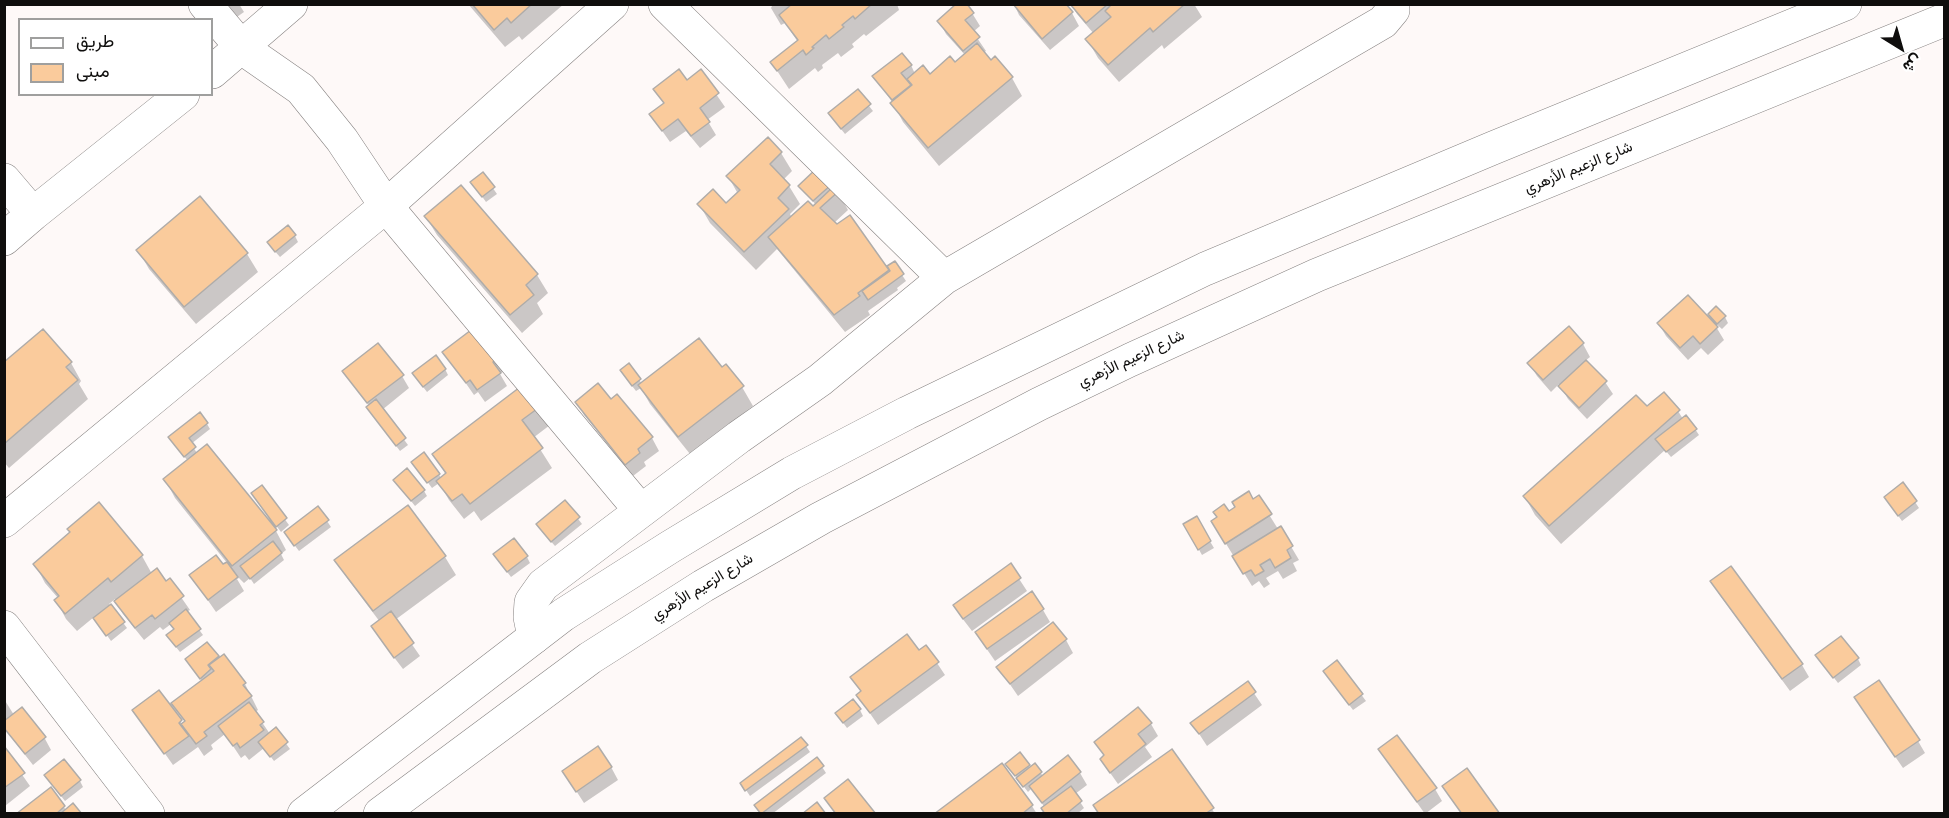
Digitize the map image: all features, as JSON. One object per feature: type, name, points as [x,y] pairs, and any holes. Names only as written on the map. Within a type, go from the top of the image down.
[{"type":"street","points":[[205,4],[242,48],[301,89],[342,140],[386,206],[640,510]]},
{"type":"street","points":[[213,71],[291,4]]},
{"type":"street","points":[[4,521],[386,206],[612,4]]},
{"type":"street","points":[[665,4],[944,278]]},
{"type":"street","points":[[534,637],[530,617],[531,602],[543,585],[640,510],[820,380],[944,278],[1383,22],[1393,10],[1392,4]]},
{"type":"street","points":[[304,813],[563,615],[792,473],[907,413],[1205,269],[1845,4]]},
{"type":"street","name":"شارع الزعيم الأزهري","points":[[380,813],[591,658],[703,586],[821,518],[1039,404],[1317,274],[1944,20]]},
{"type":"street","points":[[4,239],[180,96]]},
{"type":"street","points":[[4,180],[33,214]]},
{"type":"street","points":[[4,627],[148,813]]},
{"type":"building","points":[[472,4],[532,4],[511,23],[507,18],[494,30]]},
{"type":"building","points":[[792,4],[872,4],[855,19],[853,16],[829,39],[826,35],[806,55],[803,50],[777,71],[770,62],[798,40],[779,15]]},
{"type":"building","points":[[956,4],[967,4],[974,13],[965,20],[980,37],[963,51],[937,21]]},
{"type":"building","points":[[1013,4],[1066,4],[1073,12],[1042,39]]},
{"type":"building","points":[[1070,4],[1108,4],[1086,23]]},
{"type":"building","points":[[1112,4],[1185,4],[1153,32],[1150,28],[1108,65],[1085,39],[1111,17],[1105,11]]},
{"type":"building","points":[[977,43],[991,60],[995,56],[1013,77],[928,148],[890,103],[912,85],[907,79],[923,65],[930,74],[950,56],[955,62]]},
{"type":"building","points":[[902,53],[912,65],[901,73],[911,85],[892,100],[872,76]]},
{"type":"building","points":[[679,69],[687,80],[701,69],[719,93],[700,108],[710,122],[691,136],[678,119],[662,131],[649,114],[664,103],[653,89]]},
{"type":"building","points":[[858,89],[871,104],[841,129],[828,113]]},
{"type":"building","points":[[768,137],[782,152],[770,164],[790,185],[778,198],[789,209],[744,252],[697,204],[713,189],[726,203],[740,190],[726,176]]},
{"type":"building","points":[[817,168],[832,184],[813,201],[798,186]]},
{"type":"building","points":[[483,172],[495,187],[482,197],[470,182]]},
{"type":"building","points":[[461,185],[538,274],[526,285],[534,295],[510,315],[424,216]]},
{"type":"building","points":[[834,186],[839,191],[820,208],[837,224],[850,215],[889,270],[858,293],[860,296],[834,315],[768,237],[808,201],[813,206]]},
{"type":"building","points":[[200,196],[248,253],[184,307],[136,250]]},
{"type":"building","points":[[288,225],[296,235],[275,252],[267,242]]},
{"type":"building","points":[[895,261],[904,274],[868,300],[862,291],[890,271],[887,266]]},
{"type":"building","points":[[1688,295],[1718,327],[1700,344],[1693,336],[1680,348],[1657,323]]},
{"type":"building","points":[[1716,306],[1726,316],[1717,324],[1708,314]]},
{"type":"building","points":[[1569,326],[1584,343],[1543,380],[1527,363]]},
{"type":"building","points":[[475,327],[498,357],[493,362],[501,373],[477,390],[470,380],[466,383],[442,352]]},
{"type":"building","points":[[43,329],[72,362],[66,367],[78,380],[4,444],[4,362]]},
{"type":"building","points":[[699,338],[722,367],[726,364],[744,386],[678,437],[638,385]]},
{"type":"building","points":[[378,343],[404,375],[367,403],[342,371]]},
{"type":"building","points":[[436,355],[446,369],[423,387],[412,373]]},
{"type":"building","points":[[1586,360],[1607,381],[1579,408],[1558,386]]},
{"type":"building","points":[[629,363],[641,379],[632,386],[620,370]]},
{"type":"building","points":[[598,383],[611,399],[617,394],[653,437],[638,449],[640,453],[625,465],[575,402]]},
{"type":"building","points":[[524,384],[541,406],[522,420],[543,448],[470,504],[462,494],[452,501],[436,481],[446,473],[432,454]]},
{"type":"building","points":[[1664,392],[1680,410],[1549,526],[1523,496],[1636,395],[1647,406]]},
{"type":"building","points":[[376,399],[406,438],[396,446],[366,407]]},
{"type":"building","points":[[200,412],[208,423],[189,438],[196,447],[184,457],[168,437]]},
{"type":"building","points":[[1686,415],[1697,429],[1666,452],[1655,439]]},
{"type":"building","points":[[207,444],[277,530],[232,566],[163,479]]},
{"type":"building","points":[[424,452],[440,474],[427,483],[411,462]]},
{"type":"building","points":[[407,468],[425,490],[411,501],[393,480]]},
{"type":"building","points":[[1903,482],[1917,501],[1898,516],[1884,497]]},
{"type":"building","points":[[262,485],[287,518],[276,527],[251,493]]},
{"type":"building","points":[[1249,491],[1253,499],[1259,495],[1272,514],[1225,544],[1211,521],[1217,517],[1213,512],[1224,504],[1229,511],[1235,507],[1232,502]]},
{"type":"building","points":[[565,500],[580,517],[551,542],[536,524]]},
{"type":"building","points":[[99,502],[143,555],[111,582],[108,578],[65,614],[54,600],[59,596],[33,564],[70,532],[67,529]]},
{"type":"building","points":[[408,505],[446,556],[373,611],[334,560]]},
{"type":"building","points":[[318,506],[329,520],[294,546],[284,532]]},
{"type":"building","points":[[1197,516],[1211,541],[1198,550],[1183,524]]},
{"type":"building","points":[[1281,526],[1293,546],[1287,550],[1291,558],[1275,568],[1270,559],[1260,565],[1264,571],[1255,576],[1251,570],[1243,574],[1232,556]]},
{"type":"building","points":[[514,538],[528,556],[507,572],[493,554]]},
{"type":"building","points":[[273,541],[282,553],[250,579],[240,566]]},
{"type":"building","points":[[216,555],[223,564],[227,562],[238,577],[208,600],[189,575]]},
{"type":"building","points":[[1011,563],[1021,578],[963,619],[953,605]]},
{"type":"building","points":[[1731,566],[1803,664],[1782,679],[1710,581]]},
{"type":"building","points":[[157,568],[166,581],[170,578],[184,596],[155,619],[152,615],[135,628],[114,601]]},
{"type":"building","points":[[1032,591],[1044,609],[987,649],[975,632]]},
{"type":"building","points":[[111,604],[125,622],[106,636],[93,618]]},
{"type":"building","points":[[186,609],[201,629],[176,647],[166,635],[174,629],[169,623]]},
{"type":"building","points":[[391,611],[414,643],[394,658],[371,626]]},
{"type":"building","points":[[1053,622],[1067,639],[1010,684],[996,667]]},
{"type":"building","points":[[907,634],[919,650],[926,645],[939,662],[870,713],[856,695],[861,691],[850,677]]},
{"type":"building","points":[[1841,636],[1859,658],[1833,678],[1815,655]]},
{"type":"building","points":[[207,642],[219,656],[208,665],[211,669],[200,679],[185,659]]},
{"type":"building","points":[[224,654],[246,683],[243,685],[252,696],[204,732],[207,736],[196,744],[181,724],[185,721],[171,703],[214,671],[209,665]]},
{"type":"building","points":[[1337,660],[1363,694],[1349,705],[1323,671]]},
{"type":"building","points":[[1879,680],[1920,740],[1895,757],[1854,697]]},
{"type":"building","points":[[1248,681],[1256,692],[1199,734],[1190,723]]},
{"type":"building","points":[[159,690],[182,720],[179,723],[189,736],[164,754],[132,710]]},
{"type":"building","points":[[853,699],[861,709],[843,723],[835,713]]},
{"type":"building","points":[[249,702],[264,722],[260,725],[264,730],[240,748],[237,743],[233,746],[218,726]]},
{"type":"building","points":[[22,707],[46,737],[25,754],[4,728],[4,721]]},
{"type":"building","points":[[1138,707],[1152,723],[1138,734],[1146,744],[1110,773],[1100,759],[1104,755],[1094,742]]},
{"type":"building","points":[[276,727],[288,742],[270,757],[258,742]]},
{"type":"building","points":[[1397,735],[1437,788],[1417,802],[1378,749]]},
{"type":"building","points":[[801,737],[808,745],[745,791],[740,783]]},
{"type":"building","points":[[4,746],[25,773],[4,788]]},
{"type":"building","points":[[598,746],[612,767],[576,792],[562,771]]},
{"type":"building","points":[[1172,749],[1214,808],[1205,814],[1099,814],[1093,805]]},
{"type":"building","points":[[1020,752],[1030,765],[1015,776],[1005,764]]},
{"type":"building","points":[[1068,755],[1081,772],[1042,803],[1029,786]]},
{"type":"building","points":[[817,757],[824,766],[761,814],[754,805]]},
{"type":"building","points":[[64,759],[81,780],[61,796],[44,775]]},
{"type":"building","points":[[1002,763],[1033,805],[1022,814],[934,814]]},
{"type":"building","points":[[1035,763],[1042,772],[1023,787],[1016,778]]},
{"type":"building","points":[[1467,768],[1500,814],[1462,814],[1442,786]]},
{"type":"building","points":[[848,779],[876,814],[836,814],[824,798]]},
{"type":"building","points":[[1071,786],[1082,801],[1066,814],[1045,814],[1041,808]]},
{"type":"building","points":[[51,787],[65,806],[56,814],[16,814]]},
{"type":"building","points":[[817,802],[826,814],[802,814]]},
{"type":"building","points":[[73,803],[82,814],[60,814]]}]
